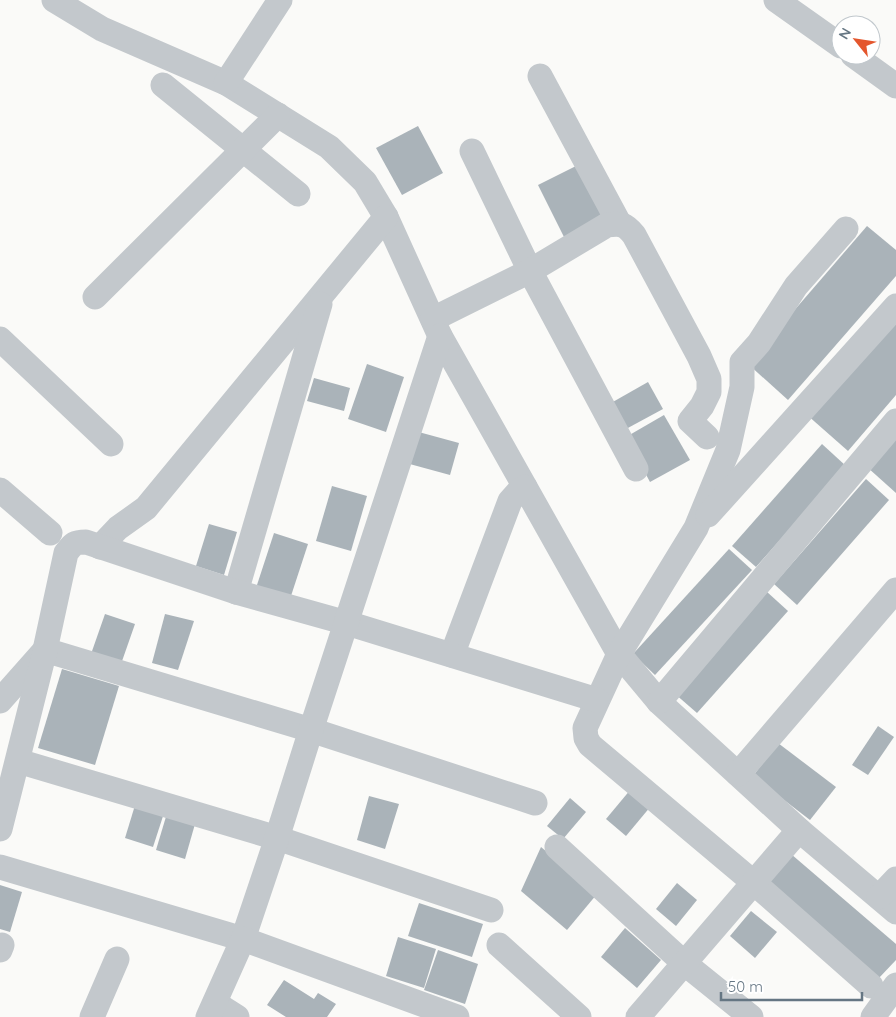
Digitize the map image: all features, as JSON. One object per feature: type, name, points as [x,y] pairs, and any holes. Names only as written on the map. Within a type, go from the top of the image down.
[{"type":"street","points":[[54,0],[102,29],[226,83],[329,147],[366,182],[386,217],[437,328],[619,654],[659,702],[799,830],[887,904],[896,878]]},
{"type":"street","points":[[226,83],[280,0]]},
{"type":"street","points":[[776,0],[831,39]]},
{"type":"street","points":[[867,65],[896,86]]},
{"type":"street","points":[[540,76],[619,223],[628,228],[634,235],[700,356],[709,379],[709,392],[702,406],[690,421],[707,437]]},
{"type":"street","points":[[163,85],[298,194]]},
{"type":"street","points":[[95,297],[278,115]]},
{"type":"street","points":[[472,150],[530,271],[636,469]]},
{"type":"street","points":[[100,547],[118,528],[146,508],[386,217]]},
{"type":"street","points":[[237,1017],[211,1010],[243,939],[277,838],[347,623],[437,328],[607,225],[619,223]]},
{"type":"street","points":[[846,229],[796,286],[759,342],[742,362],[742,387],[728,450],[696,528],[619,654],[585,728],[586,738],[590,745],[753,882],[871,986]]},
{"type":"street","points":[[236,592],[324,292]]},
{"type":"street","points":[[696,528],[896,306]]},
{"type":"street","points":[[0,339],[111,444]]},
{"type":"street","points":[[659,702],[896,421]]},
{"type":"street","points":[[452,655],[510,501],[525,487]]},
{"type":"street","points":[[0,490],[50,533]]},
{"type":"street","points":[[0,829],[45,650],[66,553],[72,544],[78,542],[86,542],[236,592],[347,623],[598,700]]},
{"type":"street","points":[[738,774],[896,590]]},
{"type":"street","points":[[0,701],[45,650]]},
{"type":"street","points":[[45,650],[311,730],[535,803]]},
{"type":"street","points":[[18,761],[277,838],[491,910]]},
{"type":"street","points":[[638,1017],[799,830]]},
{"type":"street","points":[[557,847],[684,963],[751,1017]]},
{"type":"street","points":[[0,867],[243,939],[456,1017]]},
{"type":"street","points":[[499,945],[579,1017]]},
{"type":"street","points":[[92,1017],[117,959]]},
{"type":"street","points":[[873,1017],[896,986]]},
{"type":"building","points":[[418,126],[443,173],[402,195],[376,148]]},
{"type":"building","points":[[578,165],[605,218],[565,239],[538,185]]},
{"type":"building","points":[[867,226],[896,250],[896,276],[788,400],[748,364]]},
{"type":"building","points":[[896,311],[896,395],[848,451],[806,414]]},
{"type":"building","points":[[367,364],[404,377],[386,432],[348,419]]},
{"type":"building","points":[[314,378],[350,388],[344,411],[307,401]]},
{"type":"building","points":[[648,382],[663,409],[626,429],[611,403]]},
{"type":"building","points":[[664,415],[690,460],[650,482],[626,437]]},
{"type":"building","points":[[415,431],[459,443],[450,475],[406,463]]},
{"type":"building","points":[[896,434],[896,493],[867,467]]},
{"type":"building","points":[[822,444],[846,466],[756,567],[732,546]]},
{"type":"building","points":[[866,479],[889,500],[797,605],[774,584]]},
{"type":"building","points":[[332,486],[367,496],[351,551],[316,541]]},
{"type":"building","points":[[209,524],[237,532],[224,575],[196,566]]},
{"type":"building","points":[[274,533],[308,544],[290,599],[256,588]]},
{"type":"building","points":[[729,549],[752,570],[655,675],[633,654]]},
{"type":"building","points":[[766,591],[788,611],[697,713],[674,693]]},
{"type":"building","points":[[105,614],[135,624],[121,664],[91,654]]},
{"type":"building","points":[[165,614],[194,621],[178,670],[152,663]]},
{"type":"building","points":[[62,669],[119,686],[95,765],[38,748]]},
{"type":"building","points":[[878,726],[894,737],[868,775],[852,765]]},
{"type":"building","points":[[778,743],[836,787],[810,820],[753,776]]},
{"type":"building","points":[[631,789],[651,806],[626,836],[606,819]]},
{"type":"building","points":[[369,796],[399,804],[385,849],[357,840]]},
{"type":"building","points":[[570,798],[586,812],[563,839],[547,826]]},
{"type":"building","points":[[136,802],[165,810],[153,847],[125,838]]},
{"type":"building","points":[[168,810],[197,817],[185,859],[156,850]]},
{"type":"building","points":[[541,847],[597,894],[567,930],[521,891]]},
{"type":"building","points":[[791,854],[896,944],[896,960],[878,979],[767,883]]},
{"type":"building","points":[[677,883],[697,900],[676,926],[656,909]]},
{"type":"building","points":[[0,885],[22,892],[10,932],[0,929]]},
{"type":"building","points":[[419,903],[483,924],[472,957],[408,936]]},
{"type":"building","points":[[751,911],[777,932],[755,958],[730,936]]},
{"type":"building","points":[[625,928],[661,960],[637,988],[601,957]]},
{"type":"building","points":[[398,937],[436,949],[424,988],[386,976]]},
{"type":"building","points":[[438,950],[478,964],[465,1004],[424,990]]},
{"type":"building","points":[[284,980],[314,999],[318,993],[336,1004],[327,1017],[286,1017],[267,1005]]}]
